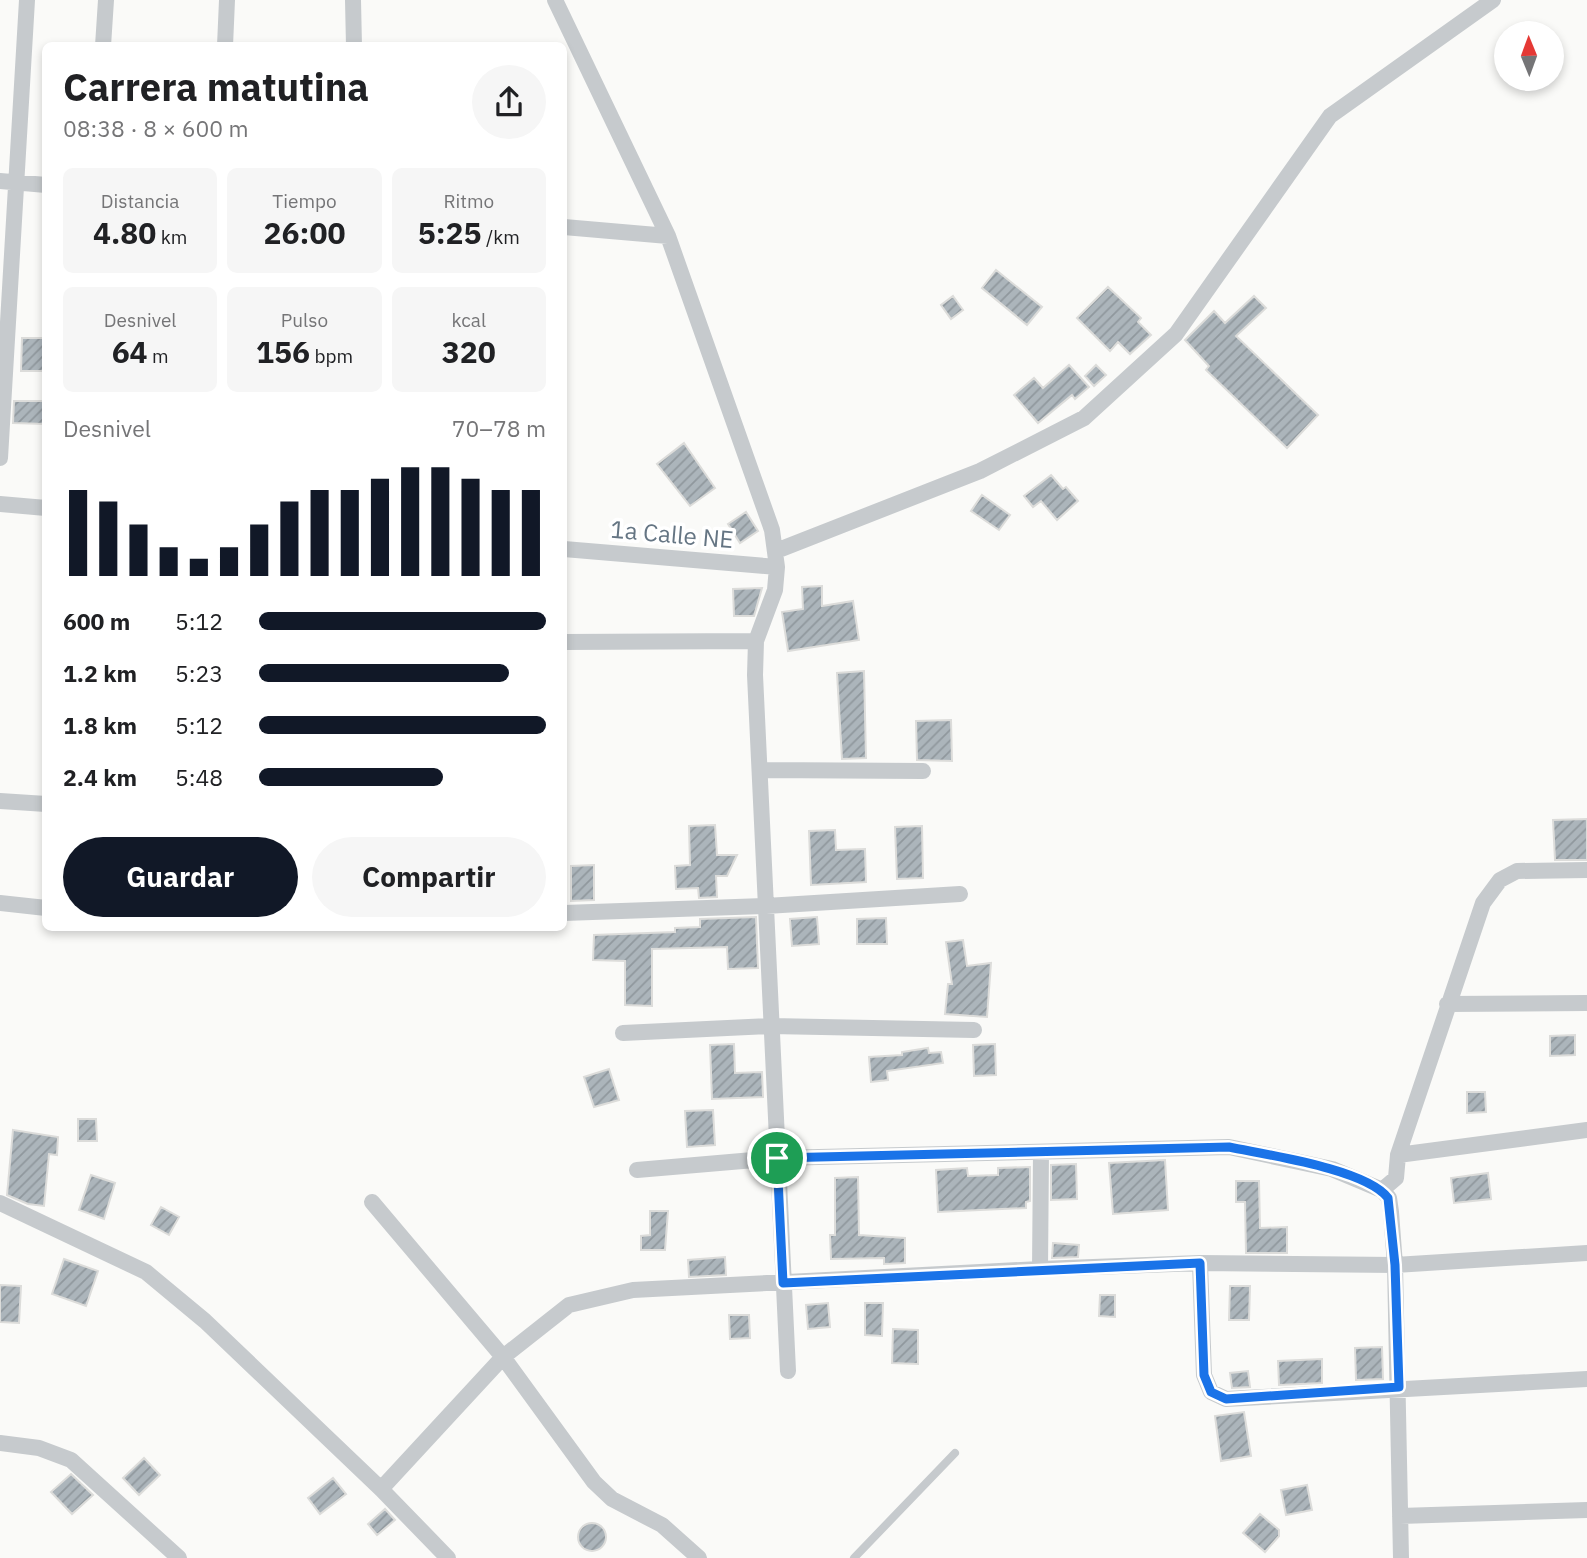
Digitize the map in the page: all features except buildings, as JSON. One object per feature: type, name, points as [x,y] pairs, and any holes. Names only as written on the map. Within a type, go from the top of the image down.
[{"type":"street","points":[[0,458],[8,182],[27,0]]},
{"type":"street","points":[[103,42],[106,0]]},
{"type":"street","points":[[225,42],[226,0]]},
{"type":"street","points":[[353,0],[354,42]]},
{"type":"street","points":[[555,0],[668,236],[761,494],[777,559],[775,590],[756,641],[788,1371]]},
{"type":"street","points":[[777,559],[980,471],[1084,418],[1176,334],[1330,116],[1493,0]]},
{"type":"street","points":[[8,182],[42,185]]},
{"type":"street","points":[[567,227],[668,236]]},
{"type":"street","points":[[0,504],[42,508]]},
{"type":"street","name":"1a Calle NE","points":[[567,548],[777,559]]},
{"type":"street","points":[[567,642],[756,641]]},
{"type":"street","points":[[760,770],[923,772]]},
{"type":"street","points":[[0,801],[42,804]]},
{"type":"street","points":[[1382,1190],[1396,1178],[1398,1155],[1483,903],[1500,880],[1517,871],[1587,870]]},
{"type":"street","points":[[567,913],[766,906],[960,894]]},
{"type":"street","points":[[0,903],[42,908]]},
{"type":"street","points":[[1447,1004],[1587,1003]]},
{"type":"street","points":[[623,1033],[771,1026],[974,1030]]},
{"type":"street","points":[[1398,1155],[1587,1129]]},
{"type":"street","points":[[637,1170],[777,1158],[1229,1147],[1332,1169],[1382,1190],[1388,1198],[1391,1212],[1395,1265],[1401,1558]]},
{"type":"street","points":[[1040,1269],[1041,1152]]},
{"type":"street","points":[[372,1202],[503,1357],[594,1482],[612,1499],[662,1525],[699,1558]]},
{"type":"street","points":[[0,1203],[146,1272],[205,1321],[381,1489],[448,1558]]},
{"type":"street","points":[[381,1489],[503,1357],[569,1305],[633,1290],[1040,1269],[1200,1263],[1395,1265],[1587,1253]]},
{"type":"street","points":[[1200,1263],[1204,1375],[1211,1392],[1226,1399],[1399,1387],[1587,1379]]},
{"type":"street","points":[[0,1443],[39,1448],[71,1460],[179,1558]]},
{"type":"street","points":[[1400,1516],[1587,1510]]},
{"type":"lane","points":[[854,1558],[955,1453]]},
{"type":"route","points":[[1229,1147],[1332,1169],[1382,1190],[1388,1198],[1395,1265],[1399,1387],[1226,1399],[1211,1392],[1204,1375],[1200,1263],[783,1283],[777,1158],[1229,1147]]}]
